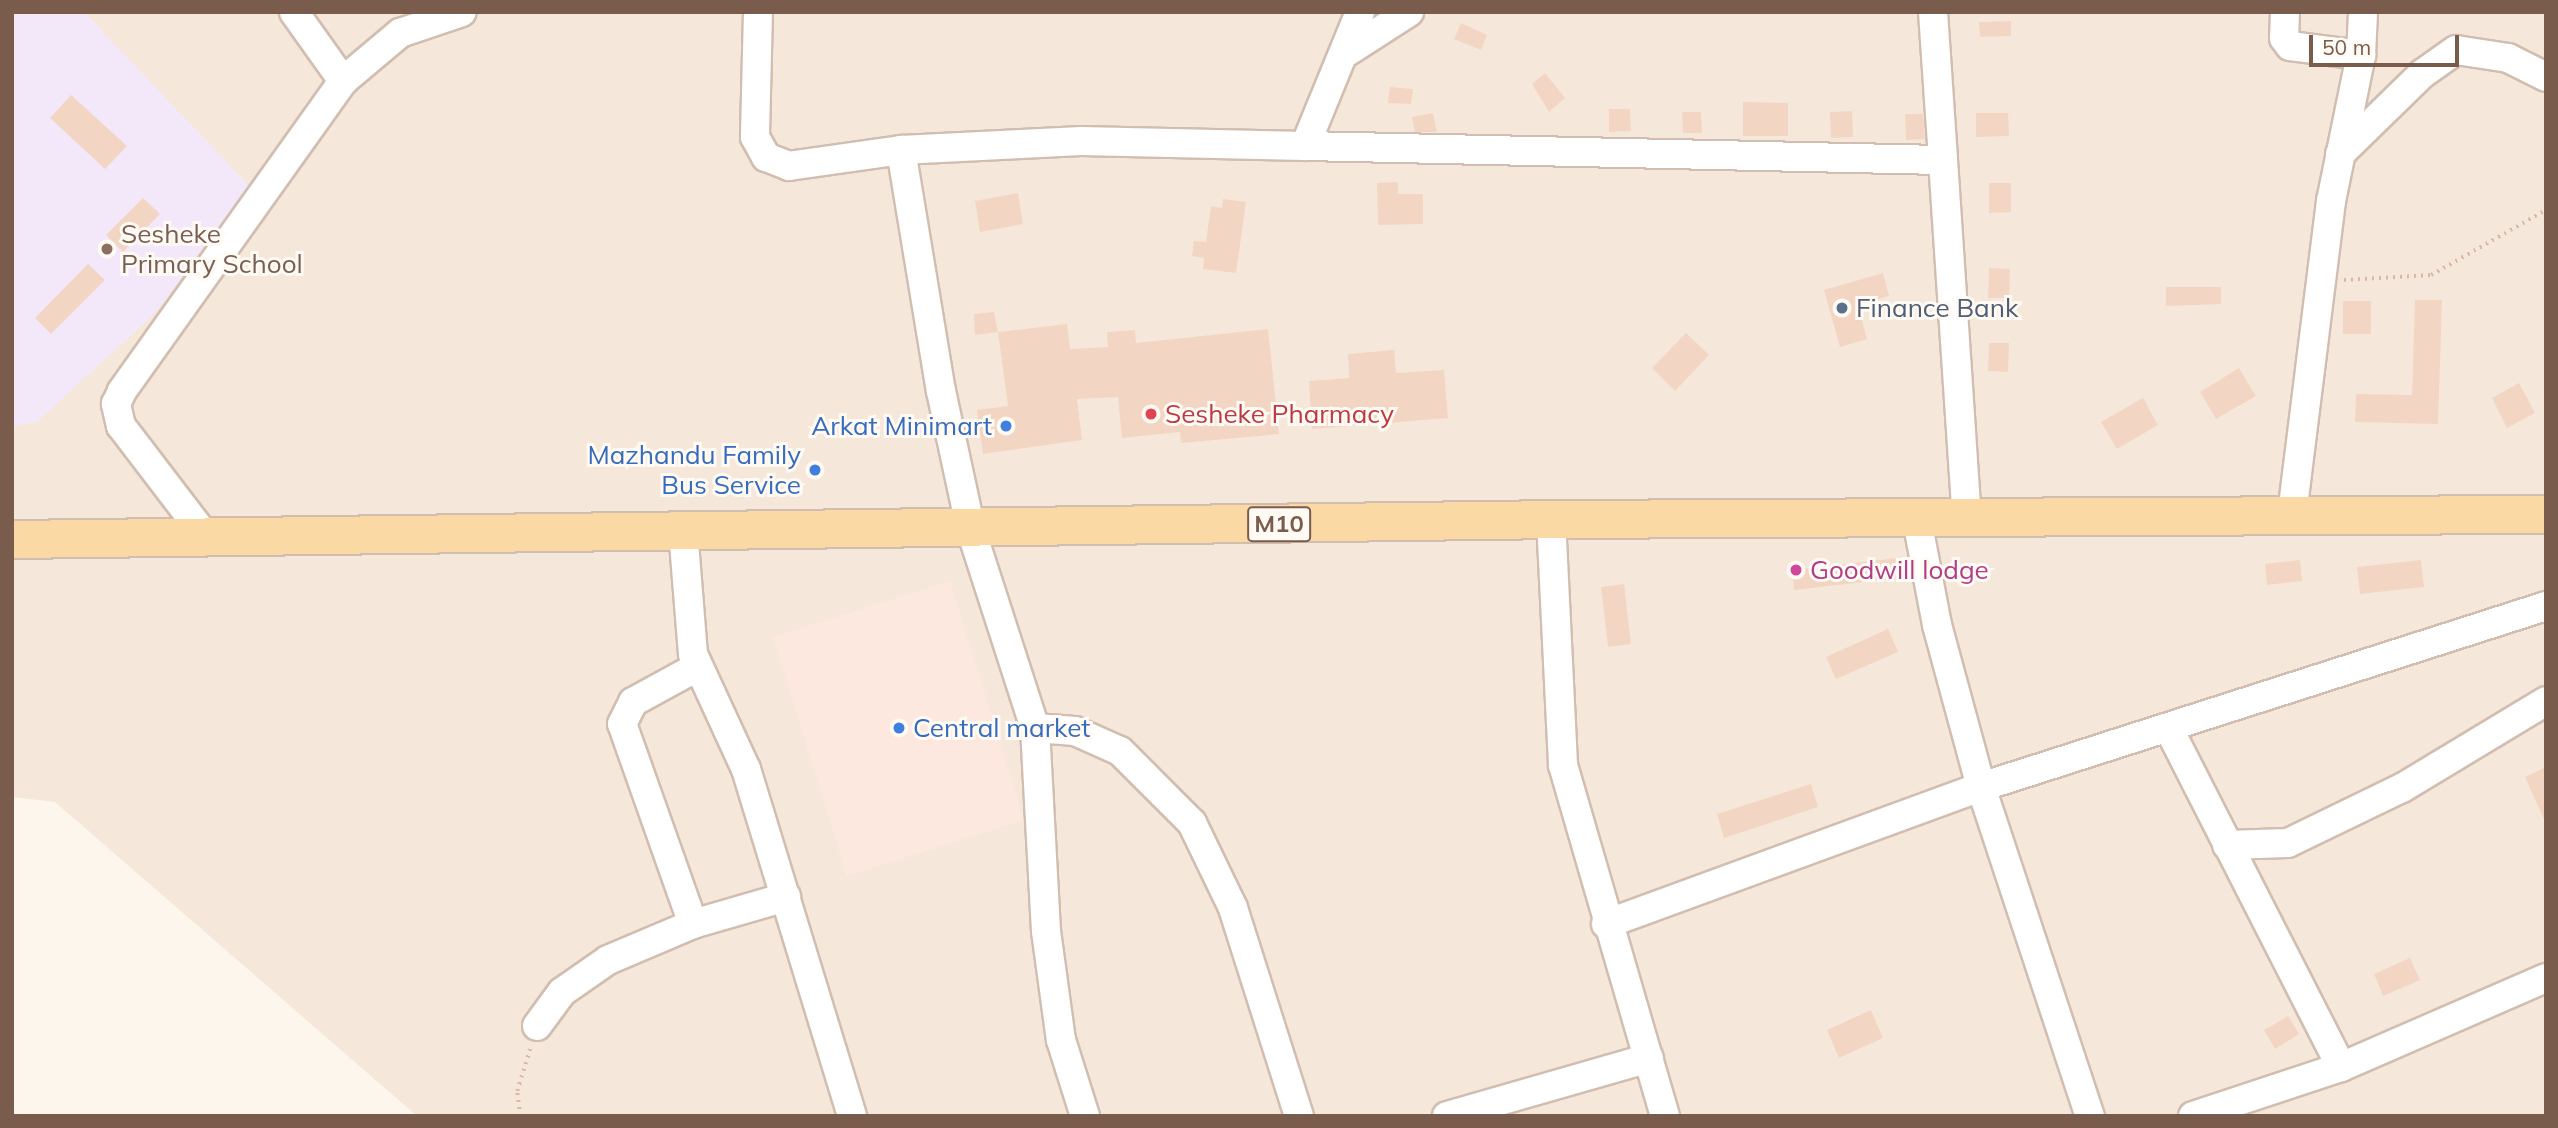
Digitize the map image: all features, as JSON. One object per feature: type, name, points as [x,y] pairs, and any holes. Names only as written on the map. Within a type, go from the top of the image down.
[{"type":"main road","name":"M10","points":[[12,539],[682,530],[971,530],[1551,519],[1917,520],[2546,514]]},
{"type":"street","points":[[294,12],[343,81]]},
{"type":"street","points":[[206,537],[121,426],[116,404],[343,81],[400,33],[462,12]]},
{"type":"street","points":[[758,12],[755,137],[766,157],[789,166],[901,150],[1081,141],[1943,160]]},
{"type":"street","points":[[1305,145],[1347,52],[1360,12]]},
{"type":"street","points":[[1347,52],[1409,12]]},
{"type":"street","points":[[1933,12],[1967,518]]},
{"type":"street","points":[[2285,12],[2284,37],[2290,46],[2361,55]]},
{"type":"street","points":[[2292,515],[2340,153],[2361,55],[2363,12]]},
{"type":"street","points":[[2340,153],[2422,74],[2456,50],[2545,67]]},
{"type":"street","points":[[901,150],[941,391],[971,530],[1035,728],[1046,931],[1061,1040],[1085,1116]]},
{"type":"street","points":[[1551,519],[1563,765],[1606,924],[1665,1116]]},
{"type":"street","points":[[1917,520],[1937,625],[1980,787],[2090,1116]]},
{"type":"street","points":[[682,530],[686,611],[697,667],[738,749],[852,1116]]},
{"type":"street","points":[[1606,924],[1980,787],[2169,729],[2546,606]]},
{"type":"street","points":[[693,923],[622,724],[633,702],[697,667]]},
{"type":"street","points":[[2227,845],[2288,843],[2402,788],[2546,701]]},
{"type":"street","points":[[1035,728],[1074,731],[1120,751],[1192,823],[1233,908],[1299,1116]]},
{"type":"street","points":[[2169,729],[2341,1067]]},
{"type":"street","points":[[537,1027],[562,992],[608,960],[693,923],[786,897]]},
{"type":"street","points":[[2193,1116],[2341,1067],[2546,978]]},
{"type":"street","points":[[1447,1116],[1649,1058]]},
{"type":"path","points":[[2324,281],[2431,275],[2546,210]]},
{"type":"path","points":[[520,1116],[517,1091],[537,1027]]},
{"type":"shaded area","points":[[12,12],[2546,12],[2546,1116],[417,1116],[55,802],[12,797]]},
{"type":"shaded area","name":"Sesheke Primary School","points":[[12,12],[84,12],[249,186],[156,312],[37,422],[12,426]]},
{"type":"shaded area","name":"Central market","points":[[950,581],[1024,820],[847,876],[773,637]]},
{"type":"building","points":[[2011,21],[2011,36],[1980,37],[1979,22]]},
{"type":"building","points":[[1461,23],[1487,35],[1481,50],[1454,39]]},
{"type":"building","points":[[1545,73],[1565,98],[1549,112],[1532,84]]},
{"type":"building","points":[[1390,87],[1413,89],[1411,104],[1388,103]]},
{"type":"building","points":[[71,95],[127,146],[105,169],[50,118]]},
{"type":"building","points":[[1743,102],[1788,103],[1788,136],[1743,136]]},
{"type":"building","points":[[1609,109],[1630,109],[1631,131],[1609,132]]},
{"type":"building","points":[[1852,111],[1853,137],[1831,138],[1830,112]]},
{"type":"building","points":[[1682,112],[1701,112],[1702,133],[1683,133]]},
{"type":"building","points":[[1433,113],[1437,132],[1415,132],[1412,117]]},
{"type":"building","points":[[1976,113],[2008,113],[2009,136],[1976,137]]},
{"type":"building","points":[[1905,114],[1923,114],[1925,139],[1906,140]]},
{"type":"building","points":[[1398,182],[1398,194],[1423,194],[1423,224],[1378,225],[1377,183]]},
{"type":"building","points":[[1989,183],[2011,183],[2011,212],[1989,213]]},
{"type":"building","points":[[1018,193],[1023,224],[980,232],[975,201]]},
{"type":"building","points":[[143,198],[160,214],[123,252],[106,235]]},
{"type":"building","points":[[1223,199],[1246,202],[1236,273],[1203,269],[1204,258],[1192,256],[1194,241],[1206,242],[1211,206],[1222,208]]},
{"type":"building","points":[[88,264],[105,280],[51,334],[35,318]]},
{"type":"building","points":[[1989,268],[2010,269],[2009,298],[1988,298]]},
{"type":"building","points":[[1883,273],[1889,296],[1858,305],[1867,339],[1840,347],[1824,290]]},
{"type":"building","points":[[2166,287],[2221,287],[2221,304],[2166,306]]},
{"type":"building","points":[[2415,300],[2442,300],[2438,424],[2355,422],[2356,394],[2412,395]]},
{"type":"building","points":[[2343,301],[2371,301],[2371,334],[2343,334]]},
{"type":"building","points":[[994,312],[998,332],[975,335],[974,314]]},
{"type":"building","points":[[1067,324],[1070,349],[1108,347],[1107,332],[1135,330],[1136,343],[1268,329],[1279,434],[1181,443],[1180,432],[1122,438],[1118,397],[1077,399],[1082,440],[983,454],[977,410],[1008,406],[998,332]]},
{"type":"building","points":[[1686,333],[1709,355],[1675,391],[1652,368]]},
{"type":"building","points":[[1989,343],[2009,343],[2008,372],[1988,371]]},
{"type":"building","points":[[1394,350],[1396,373],[1444,370],[1448,418],[1312,429],[1309,381],[1349,378],[1348,354]]},
{"type":"building","points":[[2239,368],[2256,396],[2216,419],[2200,392]]},
{"type":"building","points":[[2519,383],[2535,413],[2507,428],[2492,398]]},
{"type":"building","points":[[2143,398],[2158,425],[2117,449],[2101,422]]},
{"type":"building","points":[[1898,558],[1900,578],[1794,590],[1792,570]]},
{"type":"building","points":[[2300,560],[2302,581],[2267,585],[2265,564]]},
{"type":"building","points":[[2421,560],[2424,587],[2360,594],[2357,567]]},
{"type":"building","points":[[1624,584],[1631,644],[1608,647],[1601,587]]},
{"type":"building","points":[[1888,629],[1898,652],[1836,679],[1826,657]]},
{"type":"building","points":[[2546,767],[2546,824],[2525,777]]},
{"type":"building","points":[[1811,784],[1818,807],[1724,838],[1717,814]]},
{"type":"building","points":[[2410,958],[2420,980],[2383,996],[2374,974]]},
{"type":"building","points":[[1871,1010],[1883,1038],[1839,1058],[1827,1030]]},
{"type":"building","points":[[2288,1016],[2299,1034],[2275,1049],[2264,1030]]},
{"type":"place","name":"Sesheke Primary School","points":[[107,249]]},
{"type":"place","name":"Finance Bank","points":[[1842,308]]},
{"type":"place","name":"Sesheke Pharmacy","points":[[1151,414]]},
{"type":"place","name":"Arkat Minimart","points":[[1006,426]]},
{"type":"place","name":"Mazhandu Family Bus Service","points":[[815,470]]},
{"type":"place","name":"Goodwill lodge","points":[[1796,570]]},
{"type":"place","name":"Central market","points":[[899,728]]}]
